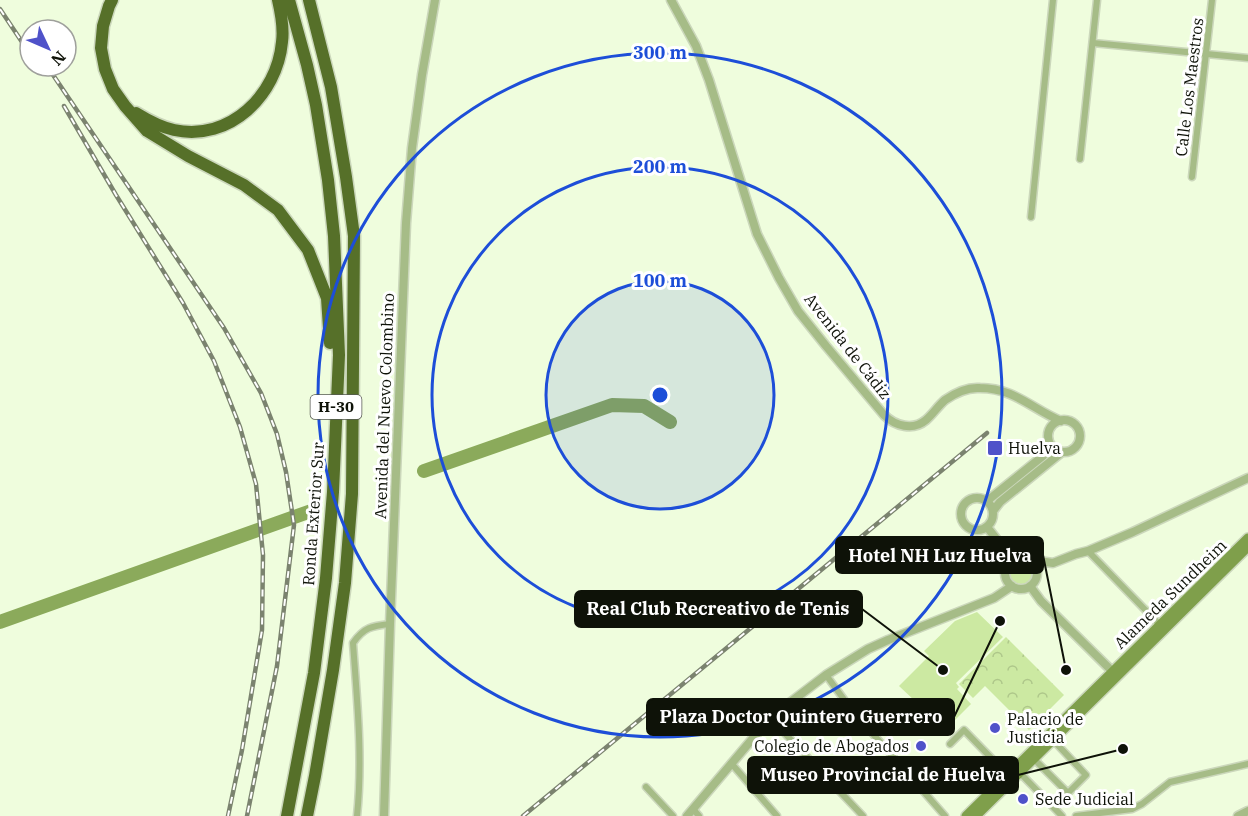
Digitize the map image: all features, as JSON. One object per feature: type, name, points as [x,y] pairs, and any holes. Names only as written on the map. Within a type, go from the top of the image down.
[{"type":"highway","points":[[112,0],[103,26],[101,48],[112,89],[124,106],[147,131],[244,185],[278,210],[308,250],[327,298],[336,413]]},
{"type":"highway","points":[[124,106],[155,125],[176,131],[195,132],[234,121],[254,105],[266,90],[277,67],[282,41],[282,16],[278,0]]},
{"type":"highway","name":"Ronda Exterior Sur","points":[[287,816],[314,673],[323,599],[333,492],[339,355],[334,236],[328,180],[314,95],[289,0]]},
{"type":"highway","name":"H-30","points":[[307,816],[333,670],[345,583],[352,495],[354,236],[331,87],[309,0]]},
{"type":"main road","name":"Alameda Sundheim","points":[[976,816],[1053,740],[1159,624],[1248,538]]},
{"type":"main road","name":"Alameda Sundheim","points":[[966,816],[1248,548]]},
{"type":"street","name":"Avenida del Nuevo Colombino","points":[[384,816],[406,223],[412,148],[435,0]]},
{"type":"street","name":"Avenida de Cádiz","points":[[671,0],[696,46],[709,80],[757,234],[779,278],[798,311],[890,422],[901,426],[912,426],[924,422],[953,395],[967,389],[979,388],[1003,391],[1061,421]]},
{"type":"street","points":[[1030,217],[1053,0]]},
{"type":"street","points":[[1080,159],[1096,0]]},
{"type":"street","name":"Calle Los Maestros","points":[[1192,177],[1212,0]]},
{"type":"street","points":[[1093,43],[1248,58]]},
{"type":"street","points":[[1039,409],[1049,430],[1048,438],[1051,445],[1062,452],[1070,452],[1077,447],[1081,435],[1074,423],[1066,420],[1056,422],[1049,430]]},
{"type":"street","points":[[987,501],[1043,456],[1051,445]]},
{"type":"street","points":[[993,511],[987,501],[980,498],[971,499],[964,504],[961,513],[963,521],[971,529],[987,527],[991,522],[993,511],[1000,502],[1062,452]]},
{"type":"street","points":[[1053,563],[1030,586],[1022,589],[1012,586],[1005,573],[1012,559],[1022,556],[1031,560],[1053,563],[1088,551],[1248,478]]},
{"type":"street","points":[[987,527],[1012,559]]},
{"type":"street","points":[[1088,551],[1159,624]]},
{"type":"street","points":[[1031,560],[1037,568],[1037,578]]},
{"type":"street","points":[[693,814],[731,763],[771,717],[826,675],[868,649],[994,598],[1012,586]]},
{"type":"street","points":[[1030,586],[1041,600],[1115,674]]},
{"type":"street","points":[[357,816],[361,765],[353,643],[360,633],[375,626],[390,624]]},
{"type":"street","points":[[826,675],[851,710],[945,816]]},
{"type":"street","points":[[755,705],[762,705],[775,723],[863,816]]},
{"type":"street","points":[[950,744],[964,730],[1003,768]]},
{"type":"street","points":[[1034,759],[1068,793],[1086,775],[1053,740]]},
{"type":"street","points":[[731,763],[777,816]]},
{"type":"street","points":[[1076,816],[1132,809],[1170,782],[1248,764]]},
{"type":"street","points":[[1020,773],[1062,816]]},
{"type":"street","points":[[646,787],[673,816]]},
{"type":"street","points":[[1238,816],[1248,811]]},
{"type":"green space","points":[[1021,562],[1029,565],[1032,573],[1029,581],[1021,584],[1013,581],[1010,573],[1013,565]]},
{"type":"green space","points":[[977,612],[1003,637],[956,683],[959,687],[957,689],[971,704],[947,728],[899,686],[929,656],[924,651],[955,621]]},
{"type":"green space","points":[[1006,637],[1064,695],[1029,730],[985,686],[973,698],[959,684]]},
{"type":"waterway","points":[[424,471],[612,405],[644,406],[670,422]]},
{"type":"waterway","points":[[0,622],[314,510]]},
{"type":"railway","points":[[0,9],[18,36]]},
{"type":"railway","points":[[55,78],[224,328],[261,393],[277,434],[286,472],[294,525],[277,666],[247,816]]},
{"type":"railway","points":[[64,106],[183,303],[214,361],[240,427],[256,484],[263,555],[262,630],[242,750],[228,816]]},
{"type":"railway","points":[[523,816],[987,433]]},
{"type":"place","name":"Huelva","points":[[995,448]]},
{"type":"place","name":"Plaza Doctor Quintero Guerrero","points":[[1000,621]]},
{"type":"place","name":"Real Club Recreativo de Tenis","points":[[943,670]]},
{"type":"place","name":"Hotel NH Luz Huelva","points":[[1066,670]]},
{"type":"place","name":"Palacio de Justicia","points":[[995,728]]},
{"type":"place","name":"Colegio de Abogados","points":[[921,746]]},
{"type":"place","name":"Museo Provincial de Huelva","points":[[1123,749]]},
{"type":"place","name":"Sede Judicial","points":[[1023,799]]}]
